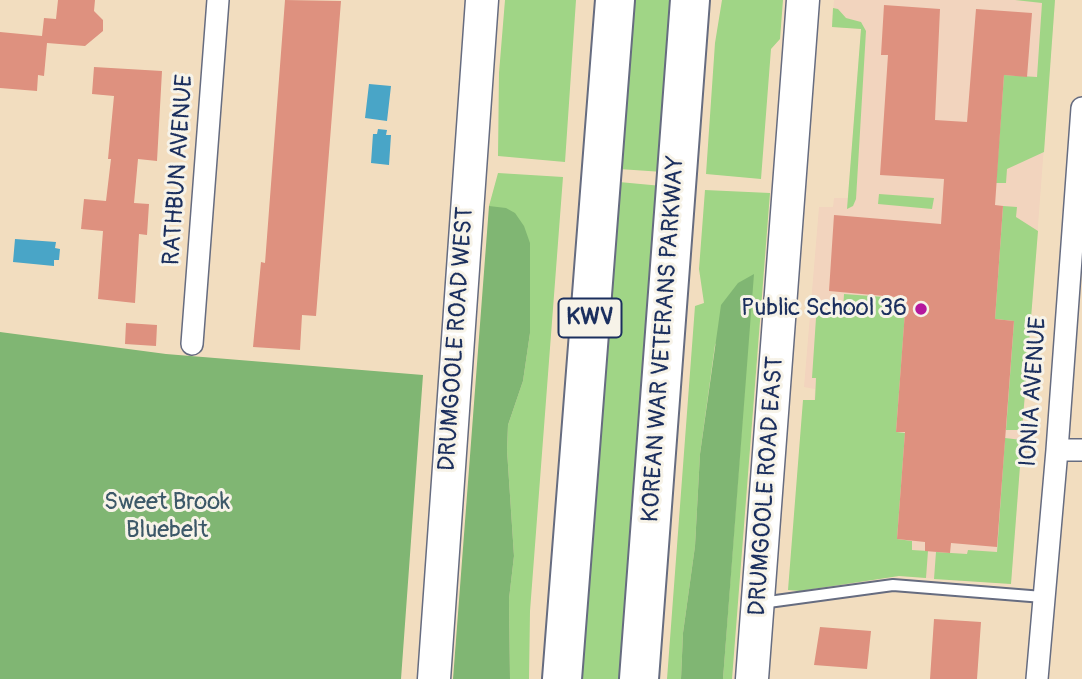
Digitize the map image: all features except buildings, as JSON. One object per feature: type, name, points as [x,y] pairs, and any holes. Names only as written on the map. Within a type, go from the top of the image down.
[{"type":"highway","name":"KWV","points":[[562,679],[615,0]]},
{"type":"highway","name":"KOREAN WAR VETERANS PARKWAY","points":[[639,679],[691,0]]},
{"type":"highway","points":[[679,147],[709,0]]},
{"type":"main road","name":"DRUMGOOLE ROAD WEST","points":[[434,679],[482,0]]},
{"type":"main road","name":"DRUMGOOLE ROAD EAST","points":[[752,679],[803,0]]},
{"type":"street","name":"RATHBUN AVENUE","points":[[192,344],[218,0]]},
{"type":"street","name":"IONIA AVENUE","points":[[1037,679],[1082,108]]},
{"type":"street","points":[[1057,450],[1082,450]]},
{"type":"lane","points":[[758,604],[894,585],[1043,597]]},
{"type":"shaded area","name":"Public School 36","points":[[834,0],[1055,0],[1011,584],[899,576],[800,591],[815,389],[804,387],[819,207],[833,207],[834,198],[848,198],[861,29],[832,27]]},
{"type":"green space","points":[[505,0],[576,0],[565,162],[498,156],[499,73]]},
{"type":"green space","points":[[633,0],[676,0],[663,172],[619,169]]},
{"type":"green space","points":[[722,0],[783,0],[780,39],[771,49],[761,179],[706,174],[715,43]]},
{"type":"green space","points":[[1015,0],[1055,0],[1044,152],[1007,169],[1006,183],[996,183],[1004,75],[1037,77],[1042,3]]},
{"type":"green space","points":[[833,8],[838,9],[846,18],[861,22],[866,31],[856,199],[853,206],[847,209],[861,29],[832,27]]},
{"type":"green space","points":[[498,173],[563,177],[530,611],[529,679],[510,679],[509,599],[514,556],[507,450],[508,425],[523,381],[530,333],[489,206]]},
{"type":"green space","points":[[619,182],[662,186],[624,679],[581,679]]},
{"type":"green space","points":[[705,190],[770,193],[732,679],[723,679],[753,275],[715,345],[700,454],[695,546],[683,633],[681,679],[667,679],[695,306],[704,303],[699,269]]},
{"type":"green space","points":[[879,194],[934,198],[932,209],[878,204]]},
{"type":"green space","points":[[489,206],[506,208],[515,213],[524,226],[530,243],[530,333],[523,381],[508,425],[507,450],[514,556],[509,599],[510,679],[453,679]]},
{"type":"green space","points":[[1003,206],[1017,207],[1016,217],[1038,231],[1022,430],[1006,430],[1014,321],[995,319]]},
{"type":"green space","points":[[754,274],[723,679],[681,679],[683,633],[695,546],[700,454],[721,305],[738,283]]},
{"type":"green space","points":[[844,294],[925,300],[905,313],[896,432],[905,433],[897,539],[912,541],[912,550],[928,551],[926,578],[899,576],[800,591],[788,590],[803,400],[815,400],[816,378],[812,378],[816,318],[823,310],[843,311]]},
{"type":"green space","name":"Sweet Brook Bluebelt","points":[[0,332],[166,354],[423,375],[401,679],[0,679]]},
{"type":"green space","points":[[1005,438],[1022,440],[1011,584],[934,579],[936,552],[997,552]]},
{"type":"water","points":[[369,84],[391,86],[387,121],[365,118]]},
{"type":"water","points":[[378,129],[387,130],[386,135],[391,135],[389,165],[371,163],[373,134],[377,134]]},
{"type":"water","points":[[15,239],[56,242],[55,248],[60,249],[59,260],[54,260],[54,266],[13,262]]},
{"type":"place","name":"Public School 36","points":[[921,309]]}]
